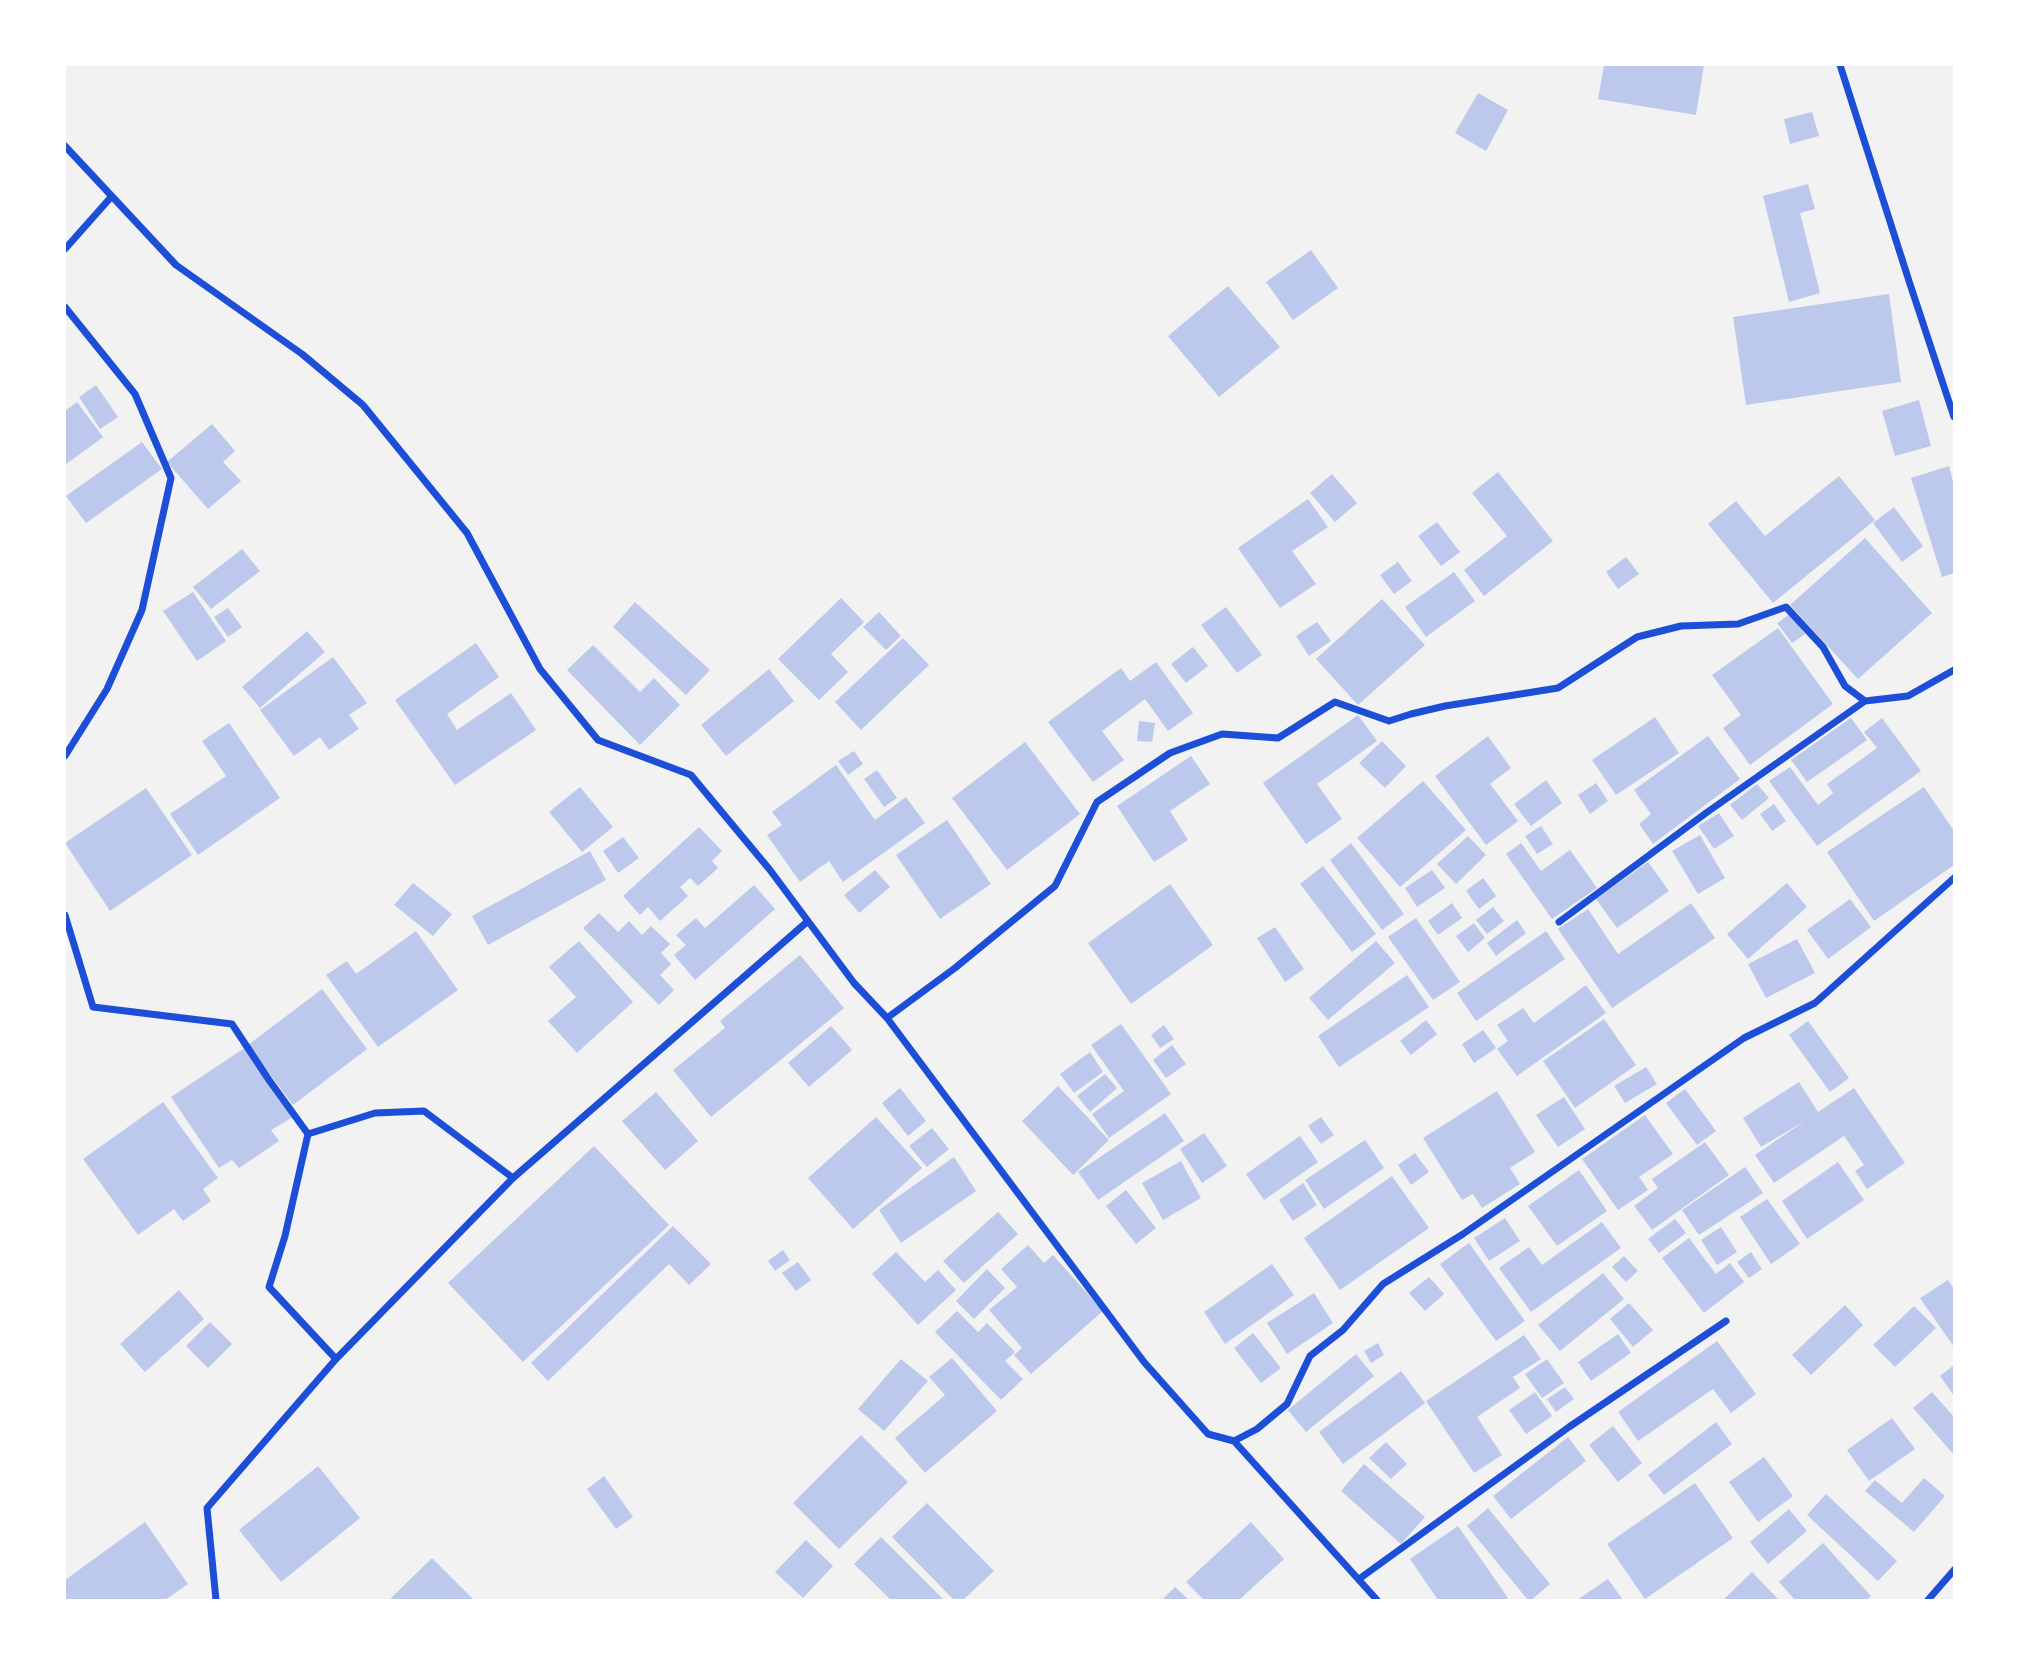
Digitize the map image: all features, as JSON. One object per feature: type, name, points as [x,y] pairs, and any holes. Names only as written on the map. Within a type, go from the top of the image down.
[{"type":"street","points":[[1840,65],[1954,417]]},
{"type":"street","points":[[65,146],[176,265],[302,354],[363,405],[467,533],[540,669],[598,740],[691,775],[770,870],[853,983],[887,1018],[1144,1362],[1208,1434],[1234,1441],[1377,1600]]},
{"type":"street","points":[[65,249],[112,196]]},
{"type":"street","points":[[65,307],[135,394],[171,478],[142,610],[107,689],[65,756]]},
{"type":"street","points":[[887,1018],[955,968],[1055,886],[1097,802],[1170,753],[1222,734],[1278,738],[1335,702],[1389,722],[1445,706],[1558,688],[1637,637],[1681,625],[1738,624],[1786,607],[1823,646],[1845,686],[1865,701]]},
{"type":"street","points":[[1559,922],[1706,813],[1865,701],[1908,696],[1954,670]]},
{"type":"street","points":[[1234,1441],[1257,1429],[1287,1404],[1310,1356],[1343,1329],[1382,1284],[1463,1234],[1744,1038],[1815,1003],[1954,878]]},
{"type":"street","points":[[65,915],[93,1007],[232,1024],[308,1134],[285,1236],[269,1287],[337,1359]]},
{"type":"street","points":[[216,1600],[207,1508],[337,1359],[513,1178],[808,921]]},
{"type":"street","points":[[308,1134],[375,1113],[424,1111],[513,1178]]},
{"type":"street","points":[[1359,1579],[1569,1427],[1726,1321]]},
{"type":"street","points":[[1928,1600],[1954,1570]]},
{"type":"building","points":[[1604,65],[1704,65],[1696,115],[1598,99]]},
{"type":"building","points":[[1478,93],[1508,110],[1486,151],[1455,133]]},
{"type":"building","points":[[1812,112],[1819,136],[1790,144],[1784,119]]},
{"type":"building","points":[[1808,184],[1815,209],[1800,213],[1820,293],[1789,302],[1763,196]]},
{"type":"building","points":[[1311,250],[1338,288],[1293,320],[1266,282]]},
{"type":"building","points":[[1228,286],[1280,347],[1219,397],[1168,336]]},
{"type":"building","points":[[1889,294],[1901,382],[1746,405],[1733,317]]},
{"type":"building","points":[[96,385],[118,417],[100,429],[79,397]]},
{"type":"building","points":[[1919,400],[1931,446],[1895,456],[1882,411]]},
{"type":"building","points":[[77,402],[103,437],[65,465],[65,411]]},
{"type":"building","points":[[212,424],[235,451],[223,462],[241,481],[208,509],[167,462]]},
{"type":"building","points":[[142,442],[162,469],[86,523],[66,496]]},
{"type":"building","points":[[1949,466],[1954,486],[1954,573],[1942,577],[1911,478]]},
{"type":"building","points":[[1498,472],[1553,541],[1484,596],[1464,570],[1507,536],[1472,493]]},
{"type":"building","points":[[1332,474],[1357,503],[1335,522],[1310,493]]},
{"type":"building","points":[[1839,476],[1875,520],[1773,603],[1708,524],[1736,501],[1765,536]]},
{"type":"building","points":[[1308,499],[1328,527],[1292,551],[1316,584],[1280,608],[1238,548]]},
{"type":"building","points":[[1894,507],[1923,546],[1902,562],[1873,523]]},
{"type":"building","points":[[1437,522],[1460,552],[1441,566],[1418,536]]},
{"type":"building","points":[[1865,538],[1932,613],[1858,679],[1790,605]]},
{"type":"building","points":[[242,549],[260,571],[211,609],[193,587]]},
{"type":"building","points":[[1626,557],[1639,574],[1618,589],[1606,572]]},
{"type":"building","points":[[1398,562],[1412,581],[1394,594],[1380,575]]},
{"type":"building","points":[[1454,572],[1475,601],[1426,637],[1405,607]]},
{"type":"building","points":[[193,592],[226,641],[197,661],[163,611]]},
{"type":"building","points":[[841,598],[864,622],[831,654],[848,672],[819,700],[778,659]]},
{"type":"building","points":[[1382,599],[1425,645],[1358,705],[1316,659]]},
{"type":"building","points":[[635,602],[710,670],[686,695],[613,627]]},
{"type":"building","points":[[1226,607],[1262,655],[1237,673],[1201,625]]},
{"type":"building","points":[[228,608],[242,627],[228,637],[214,617]]},
{"type":"building","points":[[879,612],[901,636],[886,650],[863,627]]},
{"type":"building","points":[[1790,614],[1805,634],[1792,643],[1777,623]]},
{"type":"building","points":[[1317,622],[1331,641],[1309,656],[1296,636]]},
{"type":"building","points":[[1778,628],[1833,704],[1750,765],[1723,728],[1741,715],[1712,675]]},
{"type":"building","points":[[307,631],[325,652],[260,708],[242,687]]},
{"type":"building","points":[[903,638],[929,665],[861,730],[835,702]]},
{"type":"building","points":[[476,643],[499,677],[447,714],[457,730],[511,693],[536,730],[455,785],[395,700]]},
{"type":"building","points":[[593,645],[640,692],[654,678],[680,705],[640,745],[567,670]]},
{"type":"building","points":[[1193,647],[1208,666],[1186,683],[1171,664]]},
{"type":"building","points":[[333,657],[367,703],[349,715],[359,729],[329,750],[320,737],[294,756],[260,710]]},
{"type":"building","points":[[1156,662],[1193,713],[1168,731],[1145,699],[1102,731],[1124,760],[1093,782],[1048,722],[1121,668],[1130,681]]},
{"type":"building","points":[[769,669],[794,701],[726,756],[701,725]]},
{"type":"building","points":[[1358,715],[1377,741],[1317,784],[1342,819],[1306,844],[1263,783]]},
{"type":"building","points":[[1655,717],[1679,753],[1616,795],[1592,760]]},
{"type":"building","points":[[1851,718],[1867,740],[1807,782],[1791,760]]},
{"type":"building","points":[[1882,718],[1921,771],[1817,846],[1769,781],[1790,767],[1818,805],[1833,793],[1827,784],[1877,748],[1864,732]]},
{"type":"building","points":[[1139,721],[1155,723],[1152,742],[1137,741]]},
{"type":"building","points":[[229,723],[280,798],[198,855],[170,814],[226,776],[202,741]]},
{"type":"building","points":[[1488,736],[1511,768],[1490,784],[1518,821],[1486,845],[1435,776]]},
{"type":"building","points":[[1708,736],[1740,779],[1653,844],[1639,824],[1651,814],[1634,790]]},
{"type":"building","points":[[1382,741],[1406,766],[1385,788],[1359,763]]},
{"type":"building","points":[[1025,742],[1080,814],[1007,870],[952,798]]},
{"type":"building","points":[[854,751],[863,764],[848,775],[838,761]]},
{"type":"building","points":[[1191,756],[1210,784],[1170,811],[1188,840],[1154,862],[1117,806]]},
{"type":"building","points":[[836,765],[875,820],[906,797],[925,823],[843,882],[829,861],[800,882],[767,835],[782,825],[772,812]]},
{"type":"building","points":[[877,770],[897,798],[884,807],[864,779]]},
{"type":"building","points":[[1546,780],[1562,803],[1531,826],[1514,804]]},
{"type":"building","points":[[1423,781],[1466,830],[1400,887],[1357,838]]},
{"type":"building","points":[[1596,783],[1608,801],[1590,814],[1578,795]]},
{"type":"building","points":[[1757,784],[1769,798],[1742,820],[1730,805]]},
{"type":"building","points":[[580,787],[613,827],[582,852],[549,812]]},
{"type":"building","points":[[1924,787],[1954,831],[1954,865],[1874,921],[1827,852]]},
{"type":"building","points":[[146,788],[192,855],[110,911],[65,843]]},
{"type":"building","points":[[1774,804],[1786,821],[1772,831],[1760,814]]},
{"type":"building","points":[[1719,813],[1734,836],[1714,849],[1698,826]]},
{"type":"building","points":[[947,820],[991,884],[940,919],[896,855]]},
{"type":"building","points":[[1541,826],[1553,844],[1537,854],[1525,836]]},
{"type":"building","points":[[699,827],[722,851],[712,861],[718,868],[698,886],[690,878],[680,887],[688,896],[660,921],[648,907],[640,915],[623,896]]},
{"type":"building","points":[[1700,835],[1725,878],[1698,894],[1672,851]]},
{"type":"building","points":[[1468,836],[1486,855],[1456,884],[1437,864]]},
{"type":"building","points":[[623,837],[639,858],[618,873],[603,851]]},
{"type":"building","points":[[1351,843],[1404,914],[1382,930],[1330,860]]},
{"type":"building","points":[[1521,843],[1541,871],[1570,850],[1597,888],[1552,919],[1506,854]]},
{"type":"building","points":[[590,851],[606,880],[488,945],[472,916]]},
{"type":"building","points":[[1648,862],[1669,891],[1617,928],[1596,899]]},
{"type":"building","points":[[1323,866],[1376,934],[1352,952],[1300,884]]},
{"type":"building","points":[[875,870],[890,887],[859,913],[844,895]]},
{"type":"building","points":[[1432,870],[1445,888],[1417,907],[1405,888]]},
{"type":"building","points":[[1483,878],[1496,896],[1479,909],[1466,891]]},
{"type":"building","points":[[413,883],[452,914],[433,936],[394,905]]},
{"type":"building","points":[[1787,883],[1807,907],[1748,959],[1727,934]]},
{"type":"building","points":[[1170,884],[1213,945],[1131,1004],[1088,943]]},
{"type":"building","points":[[754,885],[775,909],[695,980],[674,955],[686,945],[676,935],[696,918],[705,928]]},
{"type":"building","points":[[1850,899],[1871,927],[1828,959],[1807,930]]},
{"type":"building","points":[[1452,903],[1462,918],[1438,935],[1428,921]]},
{"type":"building","points":[[1691,903],[1715,938],[1612,1008],[1558,929],[1588,909],[1618,954]]},
{"type":"building","points":[[1493,907],[1504,921],[1487,934],[1476,920]]},
{"type":"building","points":[[599,913],[618,932],[629,921],[642,935],[651,926],[670,944],[661,953],[671,964],[660,975],[674,990],[659,1005],[583,928]]},
{"type":"building","points":[[1416,918],[1460,982],[1433,1000],[1388,937]]},
{"type":"building","points":[[1517,920],[1526,933],[1496,956],[1487,943]]},
{"type":"building","points":[[1474,923],[1485,938],[1468,952],[1456,936]]},
{"type":"building","points":[[1275,927],[1304,969],[1285,982],[1257,938]]},
{"type":"building","points":[[416,931],[458,990],[378,1047],[326,975],[347,961],[356,974]]},
{"type":"building","points":[[1546,931],[1565,959],[1476,1021],[1457,993]]},
{"type":"building","points":[[1797,939],[1815,973],[1766,998],[1748,964]]},
{"type":"building","points":[[579,941],[633,1002],[577,1053],[548,1021],[576,997],[549,967]]},
{"type":"building","points":[[1376,941],[1395,963],[1328,1020],[1309,998]]},
{"type":"building","points":[[800,955],[844,1008],[711,1117],[673,1070],[725,1028],[720,1021]]},
{"type":"building","points":[[1407,975],[1429,1007],[1339,1067],[1318,1036]]},
{"type":"building","points":[[1586,985],[1606,1013],[1517,1076],[1497,1049],[1508,1041],[1497,1025],[1523,1008],[1534,1023]]},
{"type":"building","points":[[322,989],[367,1049],[293,1105],[248,1045]]},
{"type":"building","points":[[1604,1019],[1636,1065],[1575,1108],[1543,1061]]},
{"type":"building","points":[[1426,1020],[1437,1034],[1411,1055],[1400,1041]]},
{"type":"building","points":[[1808,1021],[1849,1078],[1830,1092],[1789,1035]]},
{"type":"building","points":[[1121,1024],[1171,1094],[1109,1138],[1092,1114],[1124,1091],[1091,1045]]},
{"type":"building","points":[[1164,1025],[1174,1039],[1160,1048],[1151,1035]]},
{"type":"building","points":[[831,1026],[852,1050],[809,1087],[788,1063]]},
{"type":"building","points":[[1483,1030],[1496,1048],[1474,1063],[1462,1044]]},
{"type":"building","points":[[1172,1045],[1186,1064],[1166,1078],[1153,1060]]},
{"type":"building","points":[[246,1047],[293,1117],[271,1130],[279,1141],[239,1168],[232,1160],[219,1168],[171,1097]]},
{"type":"building","points":[[1090,1052],[1103,1072],[1074,1093],[1060,1074]]},
{"type":"building","points":[[1646,1067],[1657,1084],[1625,1103],[1614,1086]]},
{"type":"building","points":[[1105,1074],[1117,1088],[1090,1112],[1077,1096]]},
{"type":"building","points":[[1799,1082],[1818,1112],[1854,1088],[1905,1163],[1867,1189],[1855,1171],[1864,1165],[1844,1136],[1774,1183],[1755,1155],[1806,1120],[1761,1147],[1743,1118]]},
{"type":"building","points":[[1058,1086],[1109,1140],[1073,1175],[1022,1121]]},
{"type":"building","points":[[900,1088],[926,1121],[908,1136],[882,1103]]},
{"type":"building","points":[[1685,1089],[1716,1131],[1697,1145],[1666,1103]]},
{"type":"building","points":[[1497,1091],[1535,1152],[1510,1168],[1520,1184],[1482,1208],[1473,1194],[1462,1200],[1423,1138]]},
{"type":"building","points":[[656,1092],[698,1141],[665,1170],[622,1121]]},
{"type":"building","points":[[1564,1097],[1585,1129],[1558,1147],[1536,1115]]},
{"type":"building","points":[[163,1102],[218,1178],[203,1189],[211,1201],[183,1221],[174,1209],[138,1235],[83,1159]]},
{"type":"building","points":[[1165,1113],[1184,1141],[1098,1200],[1078,1172]]},
{"type":"building","points":[[1645,1115],[1673,1154],[1639,1177],[1648,1190],[1618,1210],[1582,1159]]},
{"type":"building","points":[[876,1117],[922,1168],[853,1229],[808,1178]]},
{"type":"building","points":[[1321,1117],[1334,1135],[1321,1144],[1308,1126]]},
{"type":"building","points":[[932,1128],[949,1149],[927,1167],[909,1146]]},
{"type":"building","points":[[1204,1133],[1227,1166],[1202,1183],[1180,1149]]},
{"type":"building","points":[[1300,1136],[1318,1162],[1264,1200],[1246,1174]]},
{"type":"building","points":[[1365,1140],[1384,1168],[1324,1209],[1305,1180]]},
{"type":"building","points":[[1705,1142],[1729,1175],[1652,1230],[1634,1206],[1658,1188],[1652,1179]]},
{"type":"building","points":[[594,1146],[669,1225],[523,1362],[448,1283]]},
{"type":"building","points":[[1415,1153],[1429,1172],[1411,1185],[1398,1165]]},
{"type":"building","points":[[954,1157],[976,1191],[901,1243],[879,1210]]},
{"type":"building","points":[[1181,1161],[1201,1198],[1163,1220],[1142,1183]]},
{"type":"building","points":[[1838,1162],[1864,1200],[1807,1239],[1782,1201]]},
{"type":"building","points":[[1745,1167],[1763,1193],[1699,1235],[1682,1210]]},
{"type":"building","points":[[1579,1170],[1607,1211],[1557,1246],[1528,1206]]},
{"type":"building","points":[[1392,1176],[1429,1228],[1340,1290],[1304,1238]]},
{"type":"building","points":[[1303,1183],[1317,1205],[1293,1221],[1279,1200]]},
{"type":"building","points":[[1126,1190],[1156,1228],[1136,1244],[1106,1206]]},
{"type":"building","points":[[1767,1199],[1800,1244],[1771,1264],[1740,1217]]},
{"type":"building","points":[[998,1212],[1018,1234],[964,1283],[943,1261]]},
{"type":"building","points":[[1505,1218],[1520,1241],[1489,1261],[1474,1238]]},
{"type":"building","points":[[1675,1219],[1686,1233],[1659,1253],[1648,1239]]},
{"type":"building","points":[[1602,1222],[1621,1248],[1531,1312],[1499,1268],[1529,1247],[1542,1265]]},
{"type":"building","points":[[673,1226],[711,1264],[689,1285],[669,1264],[548,1381],[531,1363]]},
{"type":"building","points":[[1721,1227],[1737,1252],[1717,1265],[1701,1240]]},
{"type":"building","points":[[1689,1238],[1716,1274],[1730,1263],[1744,1282],[1704,1313],[1662,1258]]},
{"type":"building","points":[[1469,1243],[1525,1321],[1496,1341],[1440,1264]]},
{"type":"building","points":[[1028,1245],[1044,1263],[1053,1255],[1103,1311],[1031,1374],[1014,1355],[1022,1348],[989,1310],[1017,1287],[1001,1269]]},
{"type":"building","points":[[783,1250],[790,1260],[775,1271],[768,1261]]},
{"type":"building","points":[[896,1252],[925,1282],[938,1270],[956,1290],[918,1325],[872,1274]]},
{"type":"building","points":[[1751,1252],[1762,1269],[1749,1278],[1737,1262]]},
{"type":"building","points":[[1624,1256],[1638,1271],[1626,1282],[1612,1267]]},
{"type":"building","points":[[798,1262],[811,1280],[796,1291],[782,1273]]},
{"type":"building","points":[[1272,1264],[1294,1295],[1225,1344],[1204,1312]]},
{"type":"building","points":[[987,1269],[1005,1288],[974,1319],[956,1301]]},
{"type":"building","points":[[1603,1273],[1624,1299],[1560,1351],[1538,1325]]},
{"type":"building","points":[[1429,1277],[1444,1294],[1425,1311],[1409,1293]]},
{"type":"building","points":[[1948,1280],[1954,1289],[1954,1347],[1920,1298]]},
{"type":"building","points":[[179,1290],[204,1319],[145,1372],[120,1344]]},
{"type":"building","points":[[1314,1293],[1333,1323],[1287,1354],[1267,1323]]},
{"type":"building","points":[[1629,1303],[1653,1330],[1633,1347],[1610,1319]]},
{"type":"building","points":[[1845,1305],[1863,1325],[1811,1375],[1792,1355]]},
{"type":"building","points":[[1914,1306],[1936,1328],[1895,1367],[1873,1345]]},
{"type":"building","points":[[957,1311],[978,1332],[987,1323],[1015,1352],[1005,1361],[1023,1379],[1001,1400],[935,1332]]},
{"type":"building","points":[[210,1322],[232,1344],[208,1368],[186,1346]]},
{"type":"building","points":[[1253,1333],[1281,1368],[1261,1383],[1234,1348]]},
{"type":"building","points":[[1618,1334],[1631,1353],[1591,1381],[1578,1362]]},
{"type":"building","points":[[1524,1335],[1541,1359],[1513,1377],[1520,1388],[1477,1417],[1502,1455],[1474,1473],[1426,1401]]},
{"type":"building","points":[[1717,1341],[1756,1394],[1731,1413],[1713,1389],[1638,1441],[1618,1412]]},
{"type":"building","points":[[1378,1343],[1384,1355],[1371,1363],[1364,1351]]},
{"type":"building","points":[[1356,1354],[1374,1376],[1306,1432],[1288,1410]]},
{"type":"building","points":[[952,1358],[997,1411],[925,1473],[895,1438],[945,1395],[929,1377]]},
{"type":"building","points":[[901,1359],[928,1381],[884,1431],[858,1409]]},
{"type":"building","points":[[1547,1359],[1564,1383],[1542,1398],[1525,1374]]},
{"type":"building","points":[[1954,1365],[1954,1396],[1940,1376]]},
{"type":"building","points":[[1401,1371],[1425,1403],[1343,1464],[1319,1432]]},
{"type":"building","points":[[1565,1387],[1574,1399],[1556,1412],[1547,1399]]},
{"type":"building","points":[[1535,1392],[1552,1416],[1526,1434],[1509,1410]]},
{"type":"building","points":[[1932,1392],[1954,1417],[1954,1455],[1913,1408]]},
{"type":"building","points":[[1892,1418],[1915,1449],[1869,1481],[1847,1450]]},
{"type":"building","points":[[1716,1422],[1732,1444],[1664,1495],[1648,1475]]},
{"type":"building","points":[[1613,1426],[1642,1463],[1618,1482],[1589,1445]]},
{"type":"building","points":[[861,1435],[908,1482],[839,1549],[793,1503]]},
{"type":"building","points":[[1568,1437],[1586,1461],[1511,1519],[1493,1496]]},
{"type":"building","points":[[1386,1442],[1407,1464],[1391,1479],[1369,1458]]},
{"type":"building","points":[[1764,1457],[1793,1496],[1758,1522],[1729,1482]]},
{"type":"building","points":[[1364,1464],[1425,1517],[1401,1544],[1341,1491]]},
{"type":"building","points":[[318,1466],[360,1518],[281,1582],[239,1530]]},
{"type":"building","points":[[604,1476],[633,1517],[616,1529],[587,1489]]},
{"type":"building","points":[[1924,1478],[1945,1496],[1914,1532],[1865,1491],[1875,1480],[1902,1503]]},
{"type":"building","points":[[1695,1483],[1733,1538],[1645,1599],[1607,1544]]},
{"type":"building","points":[[1826,1494],[1897,1561],[1878,1581],[1807,1515]]},
{"type":"building","points":[[927,1503],[994,1571],[963,1600],[954,1600],[892,1537]]},
{"type":"building","points":[[1488,1508],[1550,1584],[1531,1600],[1528,1600],[1467,1526]]},
{"type":"building","points":[[1789,1509],[1807,1531],[1768,1564],[1750,1542]]},
{"type":"building","points":[[145,1522],[188,1584],[165,1600],[65,1600],[65,1580]]},
{"type":"building","points":[[1251,1522],[1284,1559],[1239,1600],[1204,1600],[1186,1582]]},
{"type":"building","points":[[1458,1526],[1508,1598],[1438,1600],[1410,1559]]},
{"type":"building","points":[[881,1537],[944,1600],[891,1600],[854,1564]]},
{"type":"building","points":[[806,1540],[833,1566],[803,1598],[775,1572]]},
{"type":"building","points":[[1823,1543],[1871,1596],[1867,1600],[1795,1600],[1779,1582]]},
{"type":"building","points":[[432,1558],[474,1600],[389,1600]]},
{"type":"building","points":[[1752,1572],[1779,1600],[1723,1600]]},
{"type":"building","points":[[1608,1579],[1623,1600],[1577,1600]]},
{"type":"building","points":[[1175,1587],[1189,1600],[1162,1600]]}]
